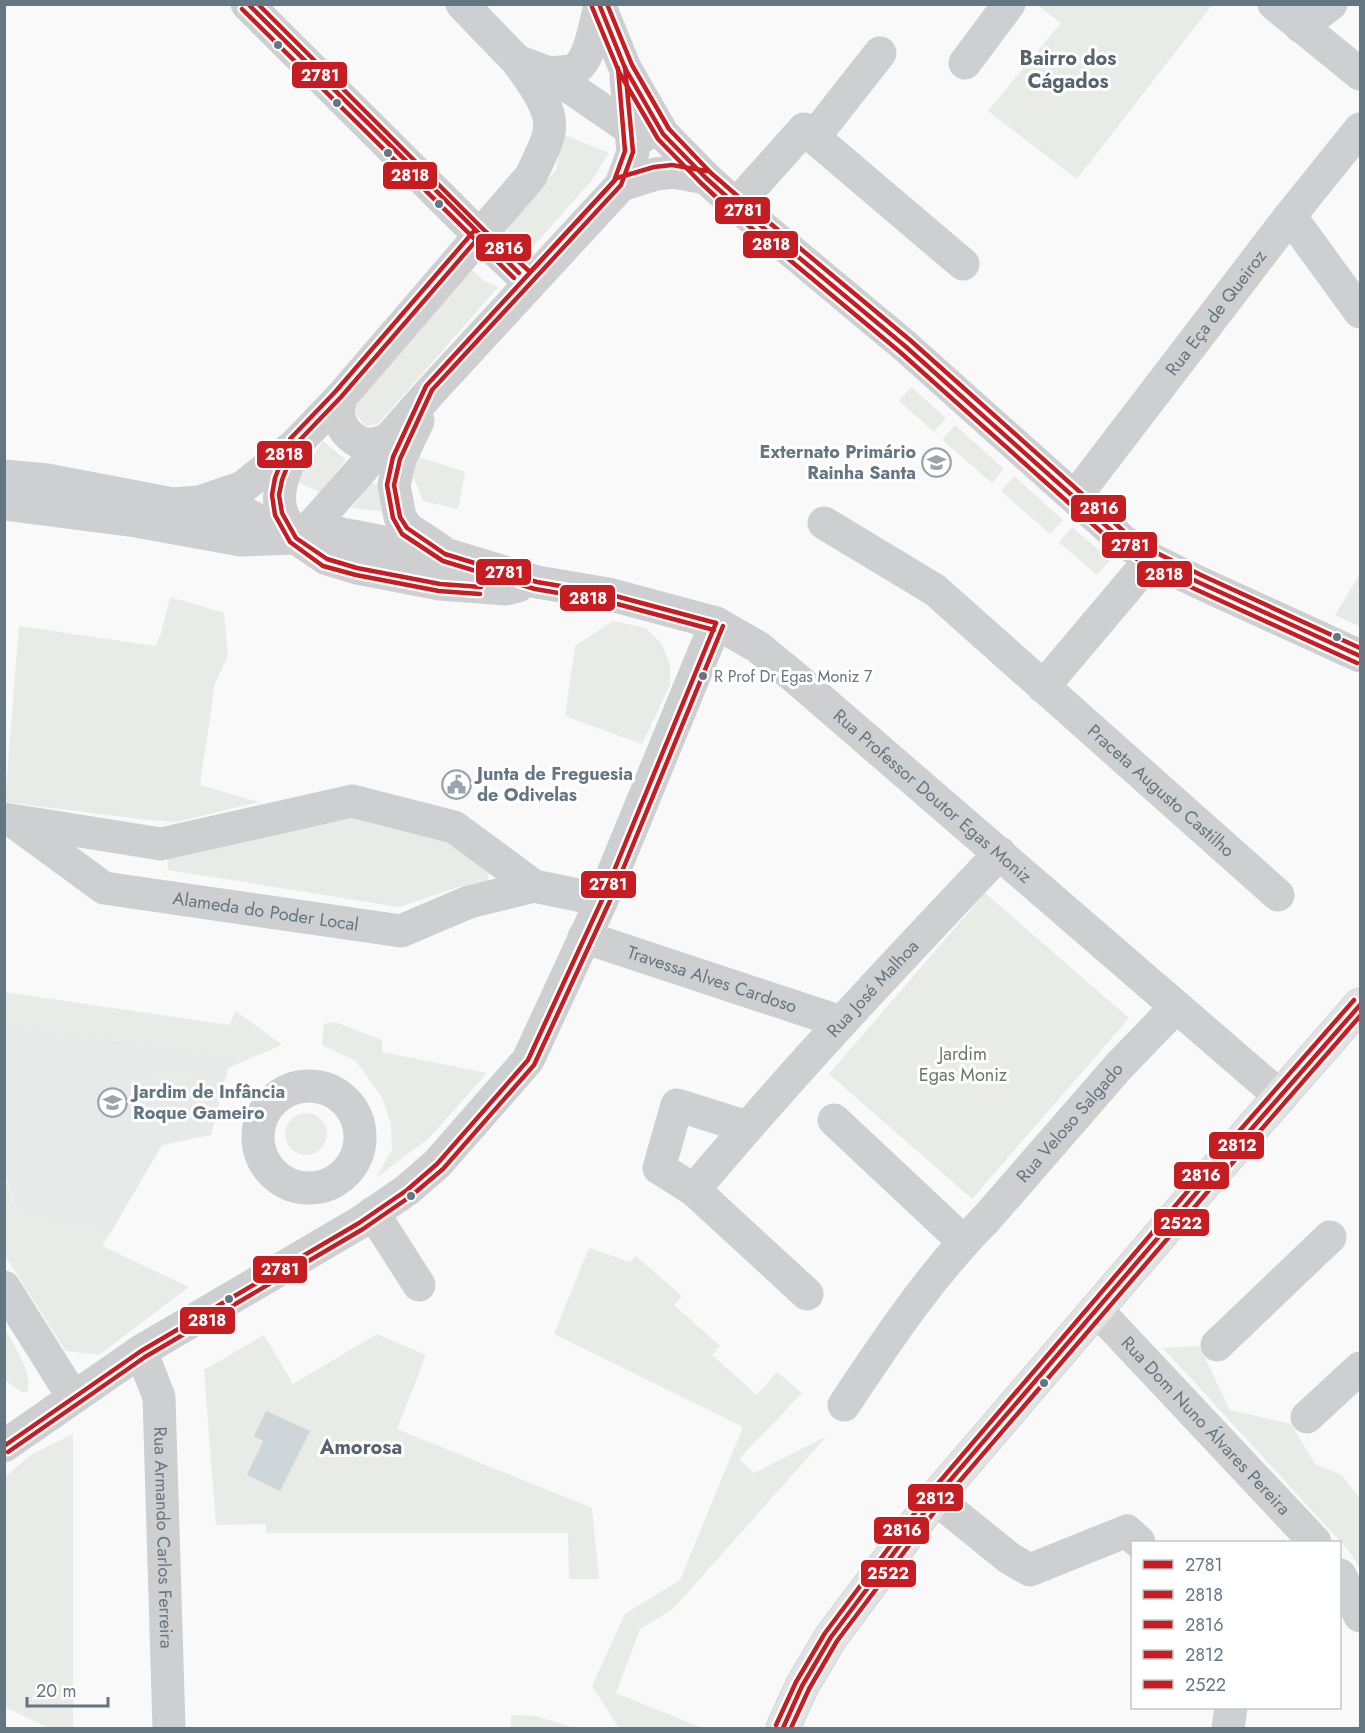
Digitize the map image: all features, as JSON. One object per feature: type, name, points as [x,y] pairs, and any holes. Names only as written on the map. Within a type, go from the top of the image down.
[{"type":"main road","points":[[783,1728],[802,1686],[831,1636],[934,1498],[1360,1005]]},
{"type":"street","points":[[247,4],[530,283]]},
{"type":"street","points":[[173,504],[198,502],[243,487],[296,444],[341,397],[531,176],[549,132],[549,119],[539,92],[517,61],[462,4]]},
{"type":"street","points":[[965,63],[1009,4]]},
{"type":"street","points":[[1274,4],[1360,74]]},
{"type":"street","points":[[1301,27],[1331,4]]},
{"type":"street","points":[[549,73],[573,69],[581,63],[592,44],[600,5]]},
{"type":"street","points":[[600,5],[625,68],[663,134],[736,205],[905,346],[1122,540],[1151,559],[1198,582],[1360,656]]},
{"type":"street","points":[[814,137],[880,53]]},
{"type":"street","points":[[517,61],[549,73],[706,178]]},
{"type":"street","points":[[296,444],[282,480],[279,495],[282,513],[296,538],[309,529],[432,390],[621,185],[633,152],[624,125],[625,68]]},
{"type":"street","points":[[736,205],[804,129],[963,264]]},
{"type":"street","name":"Rua Eça de Queiroz","points":[[1075,497],[1290,216],[1360,129]]},
{"type":"street","points":[[621,185],[656,174],[673,172],[706,178]]},
{"type":"street","points":[[1290,216],[1360,312]]},
{"type":"street","points":[[432,390],[400,459],[394,485],[400,517],[407,528],[445,554]]},
{"type":"street","points":[[341,397],[338,414],[343,428],[353,438],[371,445],[388,440]]},
{"type":"street","name":"Rua Professor Doutor Egas Moniz","points":[[4,476],[47,480],[173,504],[246,514],[296,538],[327,559],[357,568],[440,584],[506,589],[537,582]]},
{"type":"street","name":"Rua Professor Doutor Egas Moniz","points":[[4,504],[136,521],[241,540],[296,538],[337,533],[445,554],[537,582],[608,594],[716,623],[758,647],[798,680],[1281,1097]]},
{"type":"street","name":"Praceta Augusto Castilho","points":[[824,523],[934,590],[1278,895]]},
{"type":"street","points":[[1043,687],[1151,559]]},
{"type":"street","points":[[4,1446],[141,1351],[366,1218],[407,1190],[437,1164],[528,1059],[602,900],[716,623]]},
{"type":"street","name":"Alameda do Poder Local","points":[[8,820],[161,844],[352,801],[454,827],[534,886],[602,900]]},
{"type":"street","name":"Alameda do Poder Local","points":[[8,820],[104,888],[401,931],[469,902],[534,886]]},
{"type":"street","name":"Rua José Malhoa","points":[[694,1190],[841,1022],[1000,853]]},
{"type":"street","name":"Travessa Alves Cardoso","points":[[584,937],[841,1022]]},
{"type":"street","name":"Rua Veloso Salgado","points":[[844,1405],[895,1329],[963,1241],[986,1219],[1119,1065],[1176,1007]]},
{"type":"street","points":[[747,1127],[677,1105],[659,1168],[694,1190],[807,1294]]},
{"type":"street","points":[[834,1120],[963,1241]]},
{"type":"street","points":[[333,1182],[366,1218],[419,1286]]},
{"type":"street","points":[[1217,1345],[1330,1237]]},
{"type":"street","points":[[4,1287],[73,1397]]},
{"type":"street","name":"Rua Dom Nuno Álvares Pereira","points":[[1097,1310],[1314,1541]]},
{"type":"street","name":"Rua Armando Carlos Ferreira","points":[[141,1351],[159,1397],[169,1728]]},
{"type":"street","points":[[1307,1417],[1360,1368]]},
{"type":"street","points":[[934,1498],[1009,1558],[1030,1570],[1127,1531],[1138,1541]]},
{"type":"street","points":[[1341,1577],[1360,1616]]},
{"type":"street","points":[[1227,1728],[1231,1709]]},
{"type":"shaded area","points":[[1360,574],[1360,627],[1335,615]]},
{"type":"shaded area","name":"Jardim de Infância Roque Gameiro","points":[[4,1025],[231,1057],[211,1135],[162,1145],[111,1232],[17,1211],[5,1173]]},
{"type":"shaded area","points":[[266,1411],[310,1431],[280,1491],[247,1475],[263,1441],[254,1436]]},
{"type":"green space","points":[[1037,5],[1212,5],[1077,179],[988,111],[1061,23]]},
{"type":"green space","points":[[562,134],[609,153],[592,180],[533,247],[519,252],[507,240],[508,227],[556,170]]},
{"type":"green space","points":[[472,270],[484,281],[498,287],[378,424],[366,426],[356,412],[361,396]]},
{"type":"green space","points":[[911,387],[946,418],[934,432],[899,401]]},
{"type":"green space","points":[[955,425],[1004,469],[992,483],[942,440]]},
{"type":"green space","points":[[323,441],[346,460],[320,492],[297,482]]},
{"type":"green space","points":[[416,456],[465,472],[458,509],[423,501],[413,476]]},
{"type":"green space","points":[[1014,476],[1063,520],[1050,534],[1001,491]]},
{"type":"green space","points":[[370,482],[379,486],[382,511],[352,508]]},
{"type":"green space","points":[[1072,527],[1110,560],[1097,575],[1059,542]]},
{"type":"green space","points":[[170,597],[224,613],[228,656],[215,683],[200,785],[259,802],[176,822],[5,802],[19,626],[155,646],[161,634]]},
{"type":"green space","points":[[613,621],[646,628],[661,643],[670,664],[670,685],[642,744],[565,716],[575,646]]},
{"type":"green space","points":[[349,812],[456,840],[489,865],[488,881],[461,886],[399,907],[168,870],[167,855]]},
{"type":"green space","name":"Jardim Egas Moniz","points":[[985,893],[1129,1018],[972,1199],[829,1074]]},
{"type":"green space","points":[[4,992],[229,1025],[236,1011],[282,1045],[228,1068],[231,1057],[5,1025]]},
{"type":"green space","points":[[335,1022],[382,1040],[382,1052],[487,1073],[429,1138],[376,1178],[392,1150],[391,1124],[382,1097],[356,1061],[322,1045],[324,1024]]},
{"type":"green space","points":[[151,1068],[211,1076],[207,1107],[147,1098]]},
{"type":"green space","points":[[306,1113],[321,1119],[327,1134],[321,1149],[306,1155],[291,1149],[285,1134],[291,1119]]},
{"type":"green space","points":[[4,1174],[17,1211],[111,1232],[102,1246],[189,1287],[99,1355],[66,1351],[5,1256]]},
{"type":"green space","points":[[589,1248],[630,1262],[636,1256],[682,1296],[674,1305],[720,1346],[712,1355],[757,1395],[777,1372],[802,1393],[739,1459],[754,1473],[827,1436],[673,1609],[640,1629],[616,1693],[703,1728],[619,1728],[592,1686],[625,1614],[680,1580],[743,1427],[554,1334]]},
{"type":"green space","points":[[4,1327],[25,1368],[29,1385],[27,1392],[21,1392],[5,1380]]},
{"type":"green space","points":[[377,1334],[426,1355],[397,1429],[592,1508],[599,1579],[569,1579],[568,1533],[266,1533],[266,1524],[216,1525],[204,1370],[264,1335],[293,1384]]},
{"type":"green space","points":[[1199,1346],[1230,1410],[1291,1424],[1315,1464],[1342,1475],[1360,1499],[1360,1568],[1341,1541],[1163,1348]]},
{"type":"green space","points":[[73,1434],[73,1728],[49,1728],[5,1707],[5,1477],[32,1454]]},
{"type":"green space","points":[[511,1715],[535,1716],[575,1728],[511,1728]]},
{"type":"transit line","name":"2781","points":[[248,4],[519,273]]},
{"type":"transit line","name":"2816","points":[[258,4],[485,231],[530,272],[617,178],[654,167],[672,165],[707,171]]},
{"type":"transit line","name":"2781","points":[[599,4],[625,68],[663,134],[736,205],[905,346],[1122,540],[1151,559],[1198,582],[1360,656]]},
{"type":"transit line","name":"2816","points":[[607,4],[632,65],[669,129],[711,173],[910,340],[1127,534],[1155,552],[1201,575],[1360,648]]},
{"type":"transit line","name":"2818","points":[[592,7],[619,72],[658,139],[731,211],[900,352],[1117,546],[1148,566],[1195,589],[1357,663]]},
{"type":"transit line","name":"2818","points":[[242,9],[514,278]]},
{"type":"transit line","name":"2781","points":[[625,67],[633,152],[621,185],[432,390],[400,459],[394,485],[400,517],[407,528],[445,554],[537,582],[608,594],[716,623]]},
{"type":"transit line","name":"2818","points":[[618,68],[625,151],[614,181],[426,386],[393,457],[387,485],[393,518],[402,534],[443,561],[535,589],[606,601],[714,630]]},
{"type":"transit line","name":"2818","points":[[474,231],[335,392],[290,439],[275,478],[272,495],[275,515],[290,542],[323,566],[356,575],[439,591],[480,594]]},
{"type":"transit line","name":"2781","points":[[480,236],[341,397],[296,444],[282,480],[279,495],[282,513],[296,538],[327,559],[357,568],[440,584],[481,587]]},
{"type":"transit line","name":"2781","points":[[4,1446],[141,1351],[359,1223],[407,1190],[437,1164],[528,1060],[602,900],[716,623]]},
{"type":"transit line","name":"2818","points":[[8,1452],[145,1357],[363,1229],[411,1196],[443,1169],[534,1065],[609,903],[723,626]]},
{"type":"transit line","name":"2816","points":[[776,1725],[796,1682],[825,1633],[929,1494],[1354,1000]]},
{"type":"transit line","name":"2812","points":[[783,1728],[802,1686],[831,1637],[935,1498],[1360,1005]]},
{"type":"transit line","name":"2522","points":[[791,1728],[809,1689],[837,1641],[941,1503],[1360,1016]]},
{"type":"place","name":"Externato Primário Rainha Santa","points":[[937,462]]},
{"type":"place","name":"R Prof Dr Egas Moniz 7","points":[[703,676]]},
{"type":"place","name":"Junta de Freguesia de Odivelas","points":[[456,784]]},
{"type":"place","name":"Jardim de Infância Roque Gameiro","points":[[112,1102]]},
{"type":"district","name":"Bairro dos Cágados","points":[[1068,70]]},
{"type":"district","name":"Amorosa","points":[[361,1447]]}]
